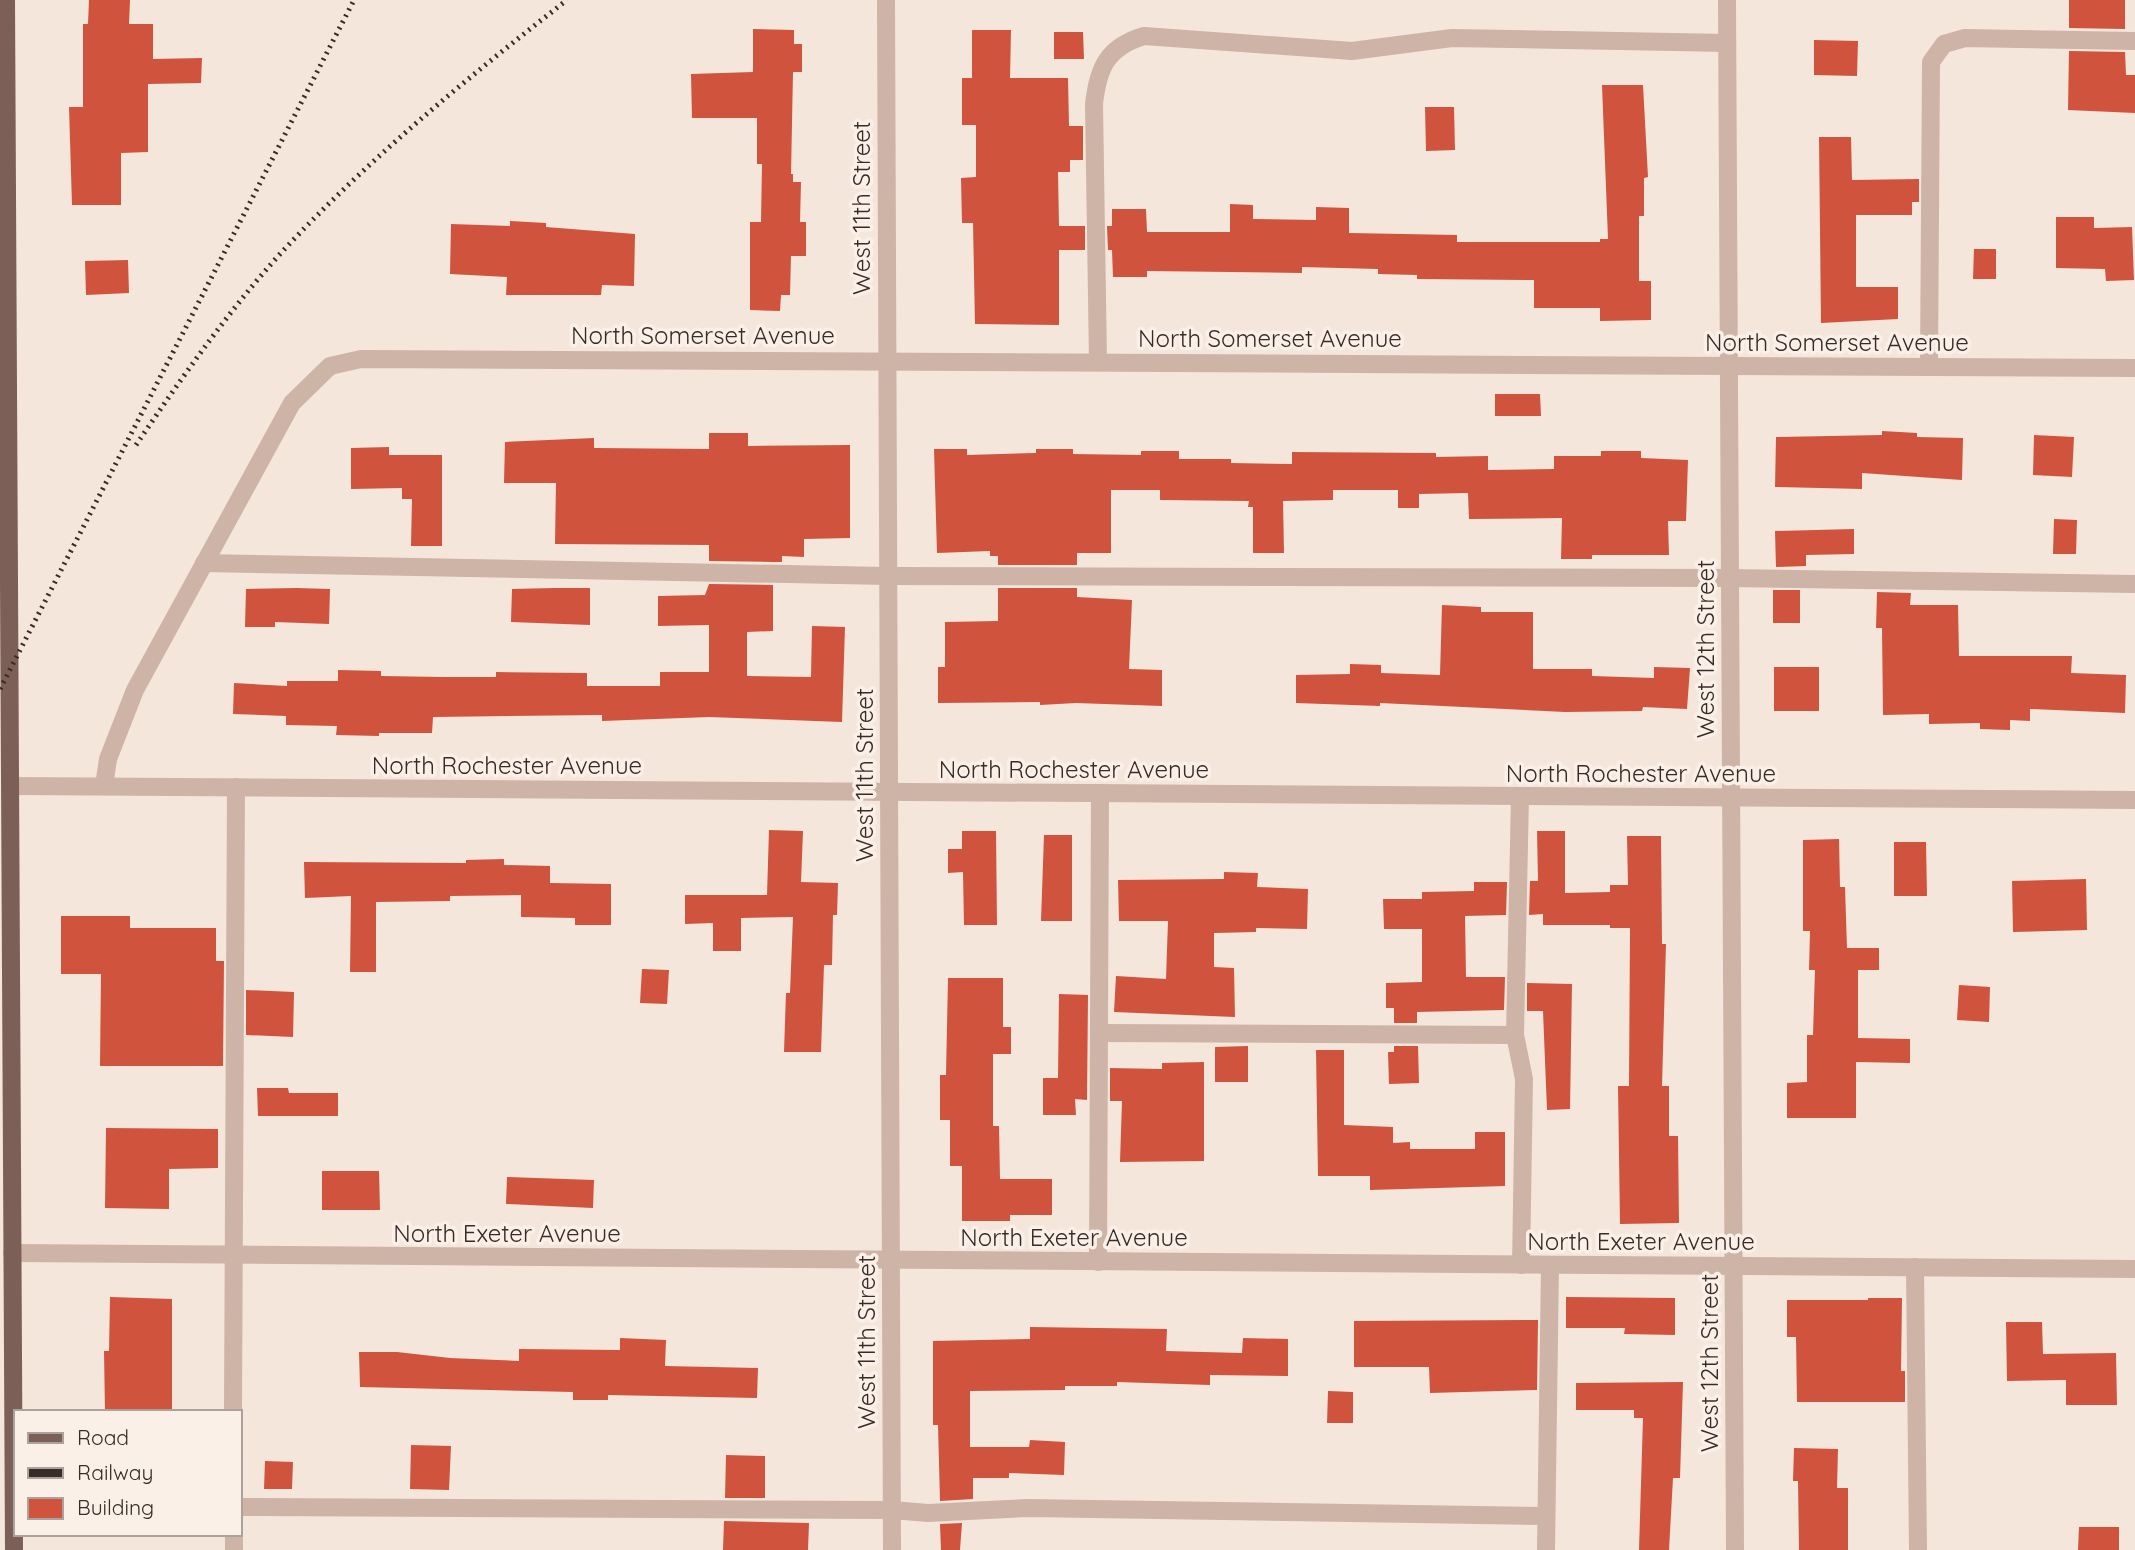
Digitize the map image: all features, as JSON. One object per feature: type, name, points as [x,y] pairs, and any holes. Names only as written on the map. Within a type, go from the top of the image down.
[{"type":"main road","points":[[6,0],[3,75],[5,503],[12,786],[6,1199],[12,1254],[6,1333],[14,1550]]},
{"type":"street","name":"West 11th Street","points":[[886,0],[892,1550]]},
{"type":"street","name":"West 12th Street","points":[[1727,0],[1735,1550]]},
{"type":"street","points":[[1098,361],[1094,104],[1097,77],[1109,57],[1126,41],[1144,36],[1352,51],[1452,38],[1727,43]]},
{"type":"street","points":[[1929,367],[1931,62],[1944,44],[1965,37],[2135,40]]},
{"type":"street","name":"North Somerset Avenue","points":[[104,786],[108,759],[135,690],[292,403],[330,366],[360,359],[2135,368]]},
{"type":"street","points":[[204,563],[887,576],[1729,578],[2135,584]]},
{"type":"street","name":"North Rochester Avenue","points":[[12,786],[2135,800]]},
{"type":"street","points":[[233,1410],[236,788]]},
{"type":"street","points":[[1098,1262],[1100,793]]},
{"type":"street","points":[[1520,796],[1515,1035],[1524,1079],[1521,1265]]},
{"type":"street","points":[[1099,1033],[1515,1035]]},
{"type":"street","name":"North Exeter Avenue","points":[[12,1254],[2135,1269]]},
{"type":"street","points":[[1546,1550],[1550,1265]]},
{"type":"street","points":[[1915,1268],[1918,1550]]},
{"type":"street","points":[[242,1507],[892,1510],[928,1513],[1027,1508],[1546,1516]]},
{"type":"building","points":[[89,0],[130,0],[129,24],[153,24],[153,59],[202,58],[201,83],[148,84],[148,152],[121,153],[121,205],[72,205],[69,107],[83,107],[83,24],[88,24]]},
{"type":"building","points":[[2069,0],[2125,0],[2125,29],[2069,28]]},
{"type":"building","points":[[753,29],[794,30],[794,44],[802,44],[802,72],[793,72],[791,174],[793,182],[801,182],[800,222],[806,222],[806,256],[791,256],[790,295],[781,295],[780,311],[750,310],[750,222],[761,222],[762,164],[757,164],[757,118],[692,118],[691,74],[753,72]]},
{"type":"building","points":[[972,30],[1011,30],[1010,78],[1068,78],[1069,126],[1083,126],[1083,160],[1070,160],[1070,172],[1058,172],[1059,226],[1085,226],[1085,250],[1059,250],[1059,325],[975,324],[973,223],[962,223],[961,178],[976,177],[976,125],[962,125],[962,78],[972,78]]},
{"type":"building","points":[[1054,32],[1083,32],[1084,59],[1054,59]]},
{"type":"building","points":[[1814,40],[1858,41],[1857,76],[1814,75]]},
{"type":"building","points":[[2069,51],[2125,52],[2126,75],[2135,75],[2135,113],[2068,110]]},
{"type":"building","points":[[1602,85],[1643,85],[1648,177],[1644,178],[1644,216],[1639,216],[1639,281],[1651,281],[1651,320],[1600,321],[1600,308],[1534,308],[1534,280],[1417,279],[1417,275],[1378,274],[1378,269],[1302,267],[1302,273],[1147,271],[1147,277],[1113,277],[1112,250],[1108,250],[1107,226],[1112,226],[1112,209],[1146,209],[1147,232],[1230,232],[1230,204],[1253,205],[1253,219],[1316,220],[1316,207],[1349,208],[1349,233],[1457,235],[1457,242],[1600,242],[1600,239],[1608,239]]},
{"type":"building","points":[[1425,107],[1454,107],[1455,150],[1426,151]]},
{"type":"building","points":[[1819,137],[1851,137],[1852,180],[1919,179],[1919,202],[1912,202],[1912,215],[1856,215],[1856,287],[1898,287],[1898,319],[1821,323]]},
{"type":"building","points":[[2056,217],[2094,217],[2094,228],[2132,227],[2134,280],[2106,281],[2105,269],[2056,268]]},
{"type":"building","points":[[510,221],[546,223],[546,227],[635,234],[634,286],[602,285],[601,295],[506,295],[507,277],[450,274],[451,224],[510,226]]},
{"type":"building","points":[[1974,249],[1996,249],[1996,279],[1973,279]]},
{"type":"building","points":[[128,260],[129,293],[86,295],[85,261]]},
{"type":"building","points":[[1495,394],[1540,394],[1541,416],[1495,416]]},
{"type":"building","points":[[1882,431],[1917,433],[1917,437],[1963,438],[1962,480],[1862,473],[1862,489],[1775,487],[1776,437],[1882,435]]},
{"type":"building","points":[[709,433],[748,433],[748,446],[850,445],[850,538],[804,539],[804,557],[782,556],[782,562],[709,561],[709,545],[555,544],[556,483],[504,483],[505,442],[594,438],[594,448],[709,449]]},
{"type":"building","points":[[2034,435],[2074,437],[2072,477],[2033,475]]},
{"type":"building","points":[[389,447],[389,455],[442,455],[442,546],[411,546],[412,499],[402,499],[402,488],[351,489],[351,448]]},
{"type":"building","points":[[934,449],[967,449],[967,455],[1036,453],[1036,449],[1073,449],[1073,454],[1141,455],[1141,451],[1179,451],[1179,459],[1231,459],[1231,463],[1292,464],[1292,452],[1436,453],[1436,457],[1488,456],[1488,470],[1554,469],[1554,456],[1601,456],[1601,451],[1641,451],[1641,458],[1688,460],[1686,521],[1668,521],[1669,555],[1592,555],[1592,559],[1561,559],[1562,518],[1469,519],[1468,493],[1419,494],[1419,508],[1398,508],[1398,490],[1333,490],[1333,500],[1283,501],[1284,553],[1253,553],[1253,507],[1248,507],[1249,501],[1160,500],[1160,490],[1111,490],[1111,553],[1077,553],[1077,565],[998,565],[998,556],[990,556],[990,551],[937,553]]},
{"type":"building","points":[[2054,519],[2077,520],[2076,554],[2053,554]]},
{"type":"building","points":[[1854,529],[1854,554],[1806,555],[1806,566],[1776,567],[1775,531]]},
{"type":"building","points":[[709,584],[773,585],[773,631],[747,632],[747,676],[811,677],[812,626],[845,627],[842,722],[709,717],[602,721],[602,715],[433,717],[432,733],[379,733],[379,736],[336,735],[337,726],[286,725],[286,716],[233,714],[234,683],[287,686],[287,681],[338,681],[338,670],[381,671],[381,676],[444,677],[496,677],[496,672],[587,673],[587,686],[660,686],[660,672],[709,672],[709,625],[658,626],[658,596],[705,595]]},
{"type":"building","points":[[590,588],[590,625],[511,622],[512,589]]},
{"type":"building","points":[[998,588],[1077,588],[1077,597],[1132,600],[1129,669],[1162,670],[1162,706],[1076,703],[1040,705],[1040,702],[938,703],[938,667],[945,667],[945,622],[998,621]]},
{"type":"building","points":[[246,589],[330,589],[329,624],[275,622],[275,627],[245,627]]},
{"type":"building","points":[[1773,590],[1800,590],[1800,623],[1773,623]]},
{"type":"building","points":[[1877,592],[1911,593],[1910,605],[1958,605],[1959,656],[2072,656],[2071,673],[2126,675],[2125,713],[2030,709],[2030,721],[2010,720],[2010,730],[1980,729],[1980,723],[1929,724],[1929,714],[1883,715],[1882,628],[1876,628]]},
{"type":"building","points":[[1442,605],[1481,607],[1481,612],[1533,612],[1533,669],[1592,669],[1592,676],[1654,678],[1654,667],[1690,668],[1687,709],[1643,707],[1642,711],[1565,712],[1380,703],[1380,706],[1296,703],[1296,675],[1350,674],[1350,664],[1381,665],[1381,673],[1440,675]]},
{"type":"building","points":[[1774,667],[1819,667],[1819,711],[1774,711]]},
{"type":"building","points":[[769,830],[803,831],[801,882],[838,883],[837,915],[833,915],[832,965],[824,965],[821,1052],[784,1052],[793,917],[741,918],[741,951],[713,951],[713,923],[685,924],[685,895],[767,895]]},
{"type":"building","points":[[962,831],[996,831],[997,925],[964,925],[963,872],[948,873],[948,849],[962,849]]},
{"type":"building","points":[[1537,831],[1565,831],[1565,893],[1610,892],[1610,885],[1628,885],[1627,836],[1661,836],[1662,944],[1666,944],[1662,1086],[1669,1086],[1669,1136],[1678,1136],[1679,1223],[1620,1224],[1618,1086],[1629,1086],[1630,928],[1610,928],[1610,925],[1543,925],[1543,914],[1529,915],[1530,881],[1538,881]]},
{"type":"building","points":[[1044,835],[1072,835],[1072,921],[1041,921]]},
{"type":"building","points":[[1839,839],[1840,887],[1845,887],[1847,948],[1879,948],[1879,970],[1858,970],[1858,1038],[1910,1039],[1910,1063],[1856,1062],[1856,1118],[1787,1118],[1787,1083],[1807,1082],[1807,1035],[1813,1035],[1815,970],[1809,970],[1810,931],[1803,931],[1803,840]]},
{"type":"building","points":[[1894,842],[1926,842],[1927,896],[1894,896]]},
{"type":"building","points":[[504,859],[504,865],[550,866],[550,883],[611,884],[611,925],[575,925],[575,918],[521,917],[521,895],[450,896],[450,901],[376,902],[376,972],[350,972],[351,896],[305,898],[304,862],[466,863],[466,860]]},
{"type":"building","points":[[1224,872],[1258,873],[1257,887],[1308,889],[1307,929],[1256,928],[1256,932],[1214,933],[1214,967],[1234,968],[1235,1017],[1114,1012],[1116,976],[1166,979],[1168,921],[1119,921],[1118,880],[1224,879]]},
{"type":"building","points":[[2086,879],[2087,930],[2013,932],[2012,881]]},
{"type":"building","points":[[1474,882],[1507,882],[1506,915],[1465,916],[1466,977],[1505,977],[1504,1010],[1417,1012],[1417,1023],[1394,1023],[1394,1008],[1386,1008],[1386,983],[1422,982],[1422,929],[1384,929],[1383,899],[1422,899],[1422,892],[1474,891]]},
{"type":"building","points":[[61,916],[130,916],[130,928],[216,928],[216,961],[224,961],[223,1066],[100,1066],[101,974],[61,974]]},
{"type":"building","points":[[642,969],[669,970],[667,1004],[640,1003]]},
{"type":"building","points":[[948,978],[1003,978],[1003,1027],[1011,1027],[1011,1054],[993,1054],[993,1126],[999,1126],[1000,1179],[1052,1179],[1052,1215],[1010,1215],[1010,1221],[962,1221],[962,1166],[950,1166],[950,1120],[940,1120],[940,1075],[946,1075]]},
{"type":"building","points":[[1527,983],[1572,984],[1570,1109],[1547,1110],[1543,1011],[1527,1011]]},
{"type":"building","points":[[1959,985],[1990,987],[1989,1022],[1957,1020]]},
{"type":"building","points":[[246,990],[294,992],[293,1037],[246,1035]]},
{"type":"building","points":[[1059,994],[1088,995],[1087,1100],[1075,1099],[1076,1115],[1043,1115],[1043,1078],[1058,1078]]},
{"type":"building","points":[[1248,1046],[1248,1082],[1215,1082],[1215,1047]]},
{"type":"building","points":[[1394,1046],[1418,1046],[1419,1083],[1389,1084],[1388,1052],[1394,1052]]},
{"type":"building","points":[[1316,1050],[1344,1050],[1344,1125],[1393,1127],[1393,1143],[1410,1142],[1410,1149],[1475,1149],[1475,1132],[1505,1132],[1505,1186],[1370,1190],[1370,1176],[1318,1176]]},
{"type":"building","points":[[1204,1062],[1204,1161],[1120,1162],[1122,1101],[1110,1101],[1110,1068],[1162,1069],[1162,1063]]},
{"type":"building","points":[[257,1088],[288,1088],[289,1093],[338,1093],[338,1116],[258,1116]]},
{"type":"building","points":[[106,1128],[218,1129],[218,1168],[169,1169],[169,1209],[105,1208]]},
{"type":"building","points":[[322,1171],[379,1171],[380,1210],[322,1210]]},
{"type":"building","points":[[507,1177],[594,1180],[593,1208],[506,1204]]},
{"type":"building","points":[[110,1297],[172,1299],[172,1410],[105,1410],[104,1351],[109,1351]]},
{"type":"building","points":[[1566,1297],[1675,1298],[1675,1335],[1624,1334],[1625,1328],[1566,1328]]},
{"type":"building","points":[[1902,1298],[1901,1371],[1905,1371],[1905,1402],[1797,1402],[1796,1337],[1787,1337],[1787,1300]]},
{"type":"building","points":[[1538,1320],[1537,1390],[1430,1393],[1429,1367],[1354,1367],[1354,1321]]},
{"type":"building","points":[[2006,1322],[2042,1322],[2043,1354],[2116,1353],[2117,1405],[2066,1405],[2066,1380],[2007,1381]]},
{"type":"building","points":[[1030,1327],[1167,1329],[1166,1351],[1242,1353],[1243,1338],[1288,1339],[1288,1376],[1210,1375],[1210,1385],[1117,1382],[1117,1386],[1065,1386],[1065,1390],[970,1391],[970,1447],[1029,1447],[1030,1440],[1065,1442],[1064,1475],[1009,1473],[1009,1478],[973,1478],[973,1499],[940,1501],[938,1425],[933,1425],[933,1341],[1030,1339]]},
{"type":"building","points":[[620,1338],[666,1340],[665,1366],[758,1368],[757,1398],[608,1395],[608,1400],[573,1400],[573,1392],[360,1387],[359,1352],[397,1352],[519,1361],[519,1349],[620,1350]]},
{"type":"building","points":[[1683,1382],[1680,1478],[1673,1478],[1669,1550],[1639,1550],[1643,1418],[1634,1418],[1634,1410],[1576,1410],[1576,1383]]},
{"type":"building","points":[[1328,1391],[1353,1392],[1353,1423],[1327,1423]]},
{"type":"building","points":[[411,1445],[451,1446],[449,1490],[410,1489]]},
{"type":"building","points":[[1794,1448],[1838,1449],[1837,1488],[1848,1488],[1848,1550],[1799,1550],[1798,1481],[1793,1481]]},
{"type":"building","points":[[726,1455],[765,1456],[765,1498],[725,1498]]},
{"type":"building","points":[[265,1461],[293,1462],[292,1489],[264,1489]]},
{"type":"building","points":[[724,1521],[809,1523],[808,1550],[723,1550]]},
{"type":"building","points":[[962,1523],[960,1550],[941,1550],[940,1524]]},
{"type":"building","points":[[2079,1527],[2119,1527],[2119,1550],[2078,1550]]},
{"type":"railway","points":[[0,689],[354,0]]},
{"type":"railway","points":[[136,445],[223,323],[280,254],[347,186],[418,121],[567,0]]}]
